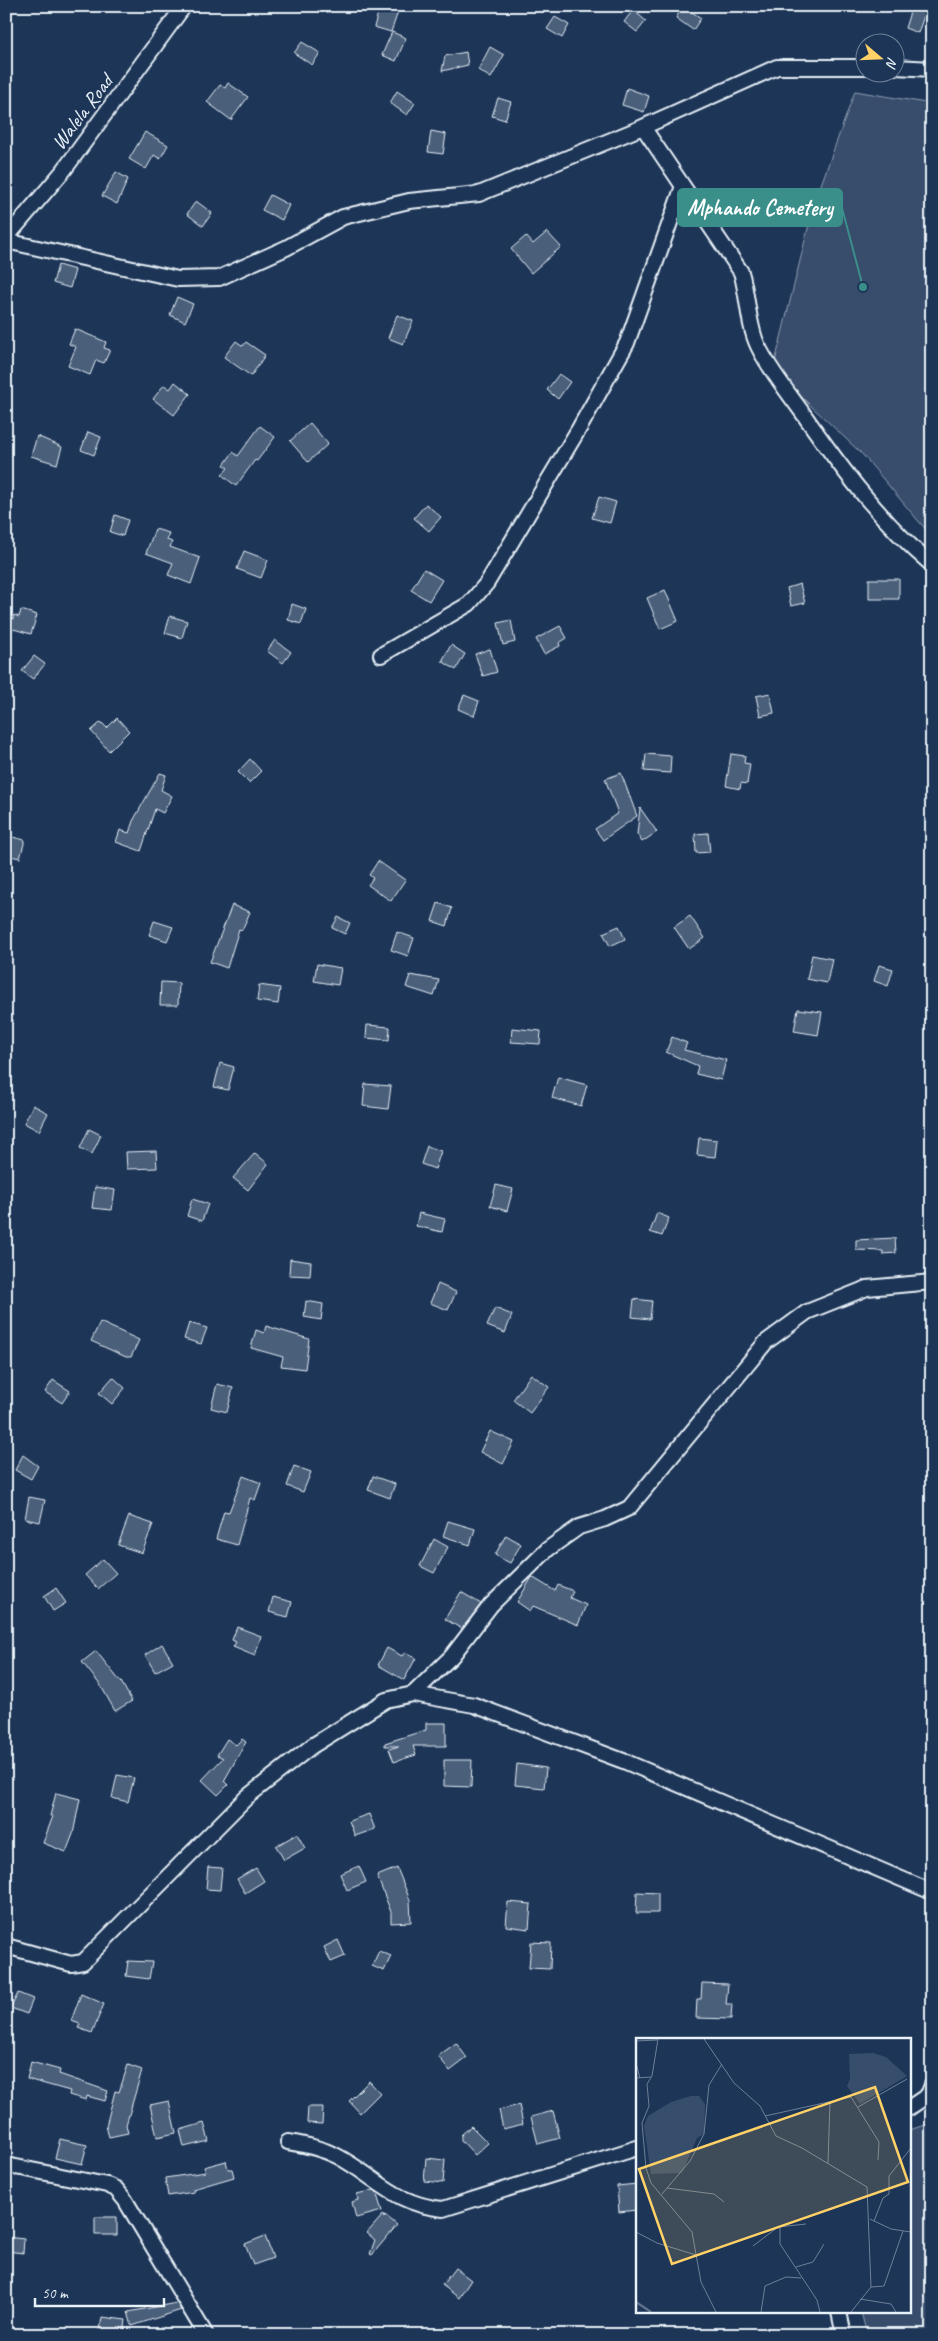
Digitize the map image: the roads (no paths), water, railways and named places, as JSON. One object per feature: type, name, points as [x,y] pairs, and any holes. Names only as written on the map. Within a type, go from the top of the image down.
[{"type":"street","name":"Walela Road","points":[[6,240],[64,170],[184,6]]},
{"type":"street","points":[[6,240],[178,279],[219,278],[286,248],[343,217],[409,201],[479,194],[644,127],[776,67],[856,67]]},
{"type":"street","points":[[906,68],[932,69]]},
{"type":"street","points":[[644,127],[741,272],[747,291],[757,345],[787,391],[848,478],[901,539],[932,565]]},
{"type":"street","points":[[381,655],[469,604],[487,583],[580,427],[627,343],[683,186]]},
{"type":"street","points":[[413,1694],[452,1656],[490,1605],[554,1544],[579,1527],[605,1519],[630,1508],[766,1342],[807,1312],[867,1288],[932,1282]]},
{"type":"street","points":[[6,1946],[71,1964],[83,1962],[247,1797],[312,1746],[386,1700],[413,1694],[474,1705],[599,1752],[932,1892]]},
{"type":"street","points":[[910,2107],[928,2095],[932,2085]]},
{"type":"street","points":[[288,2142],[317,2147],[338,2156],[403,2200],[428,2208],[443,2209],[636,2148]]},
{"type":"street","points":[[6,2165],[107,2185],[116,2189],[125,2200],[206,2335]]},
{"type":"street","points":[[839,2314],[844,2335]]},
{"type":"place","name":"Mphando Cemetery","points":[[863,287]]}]
